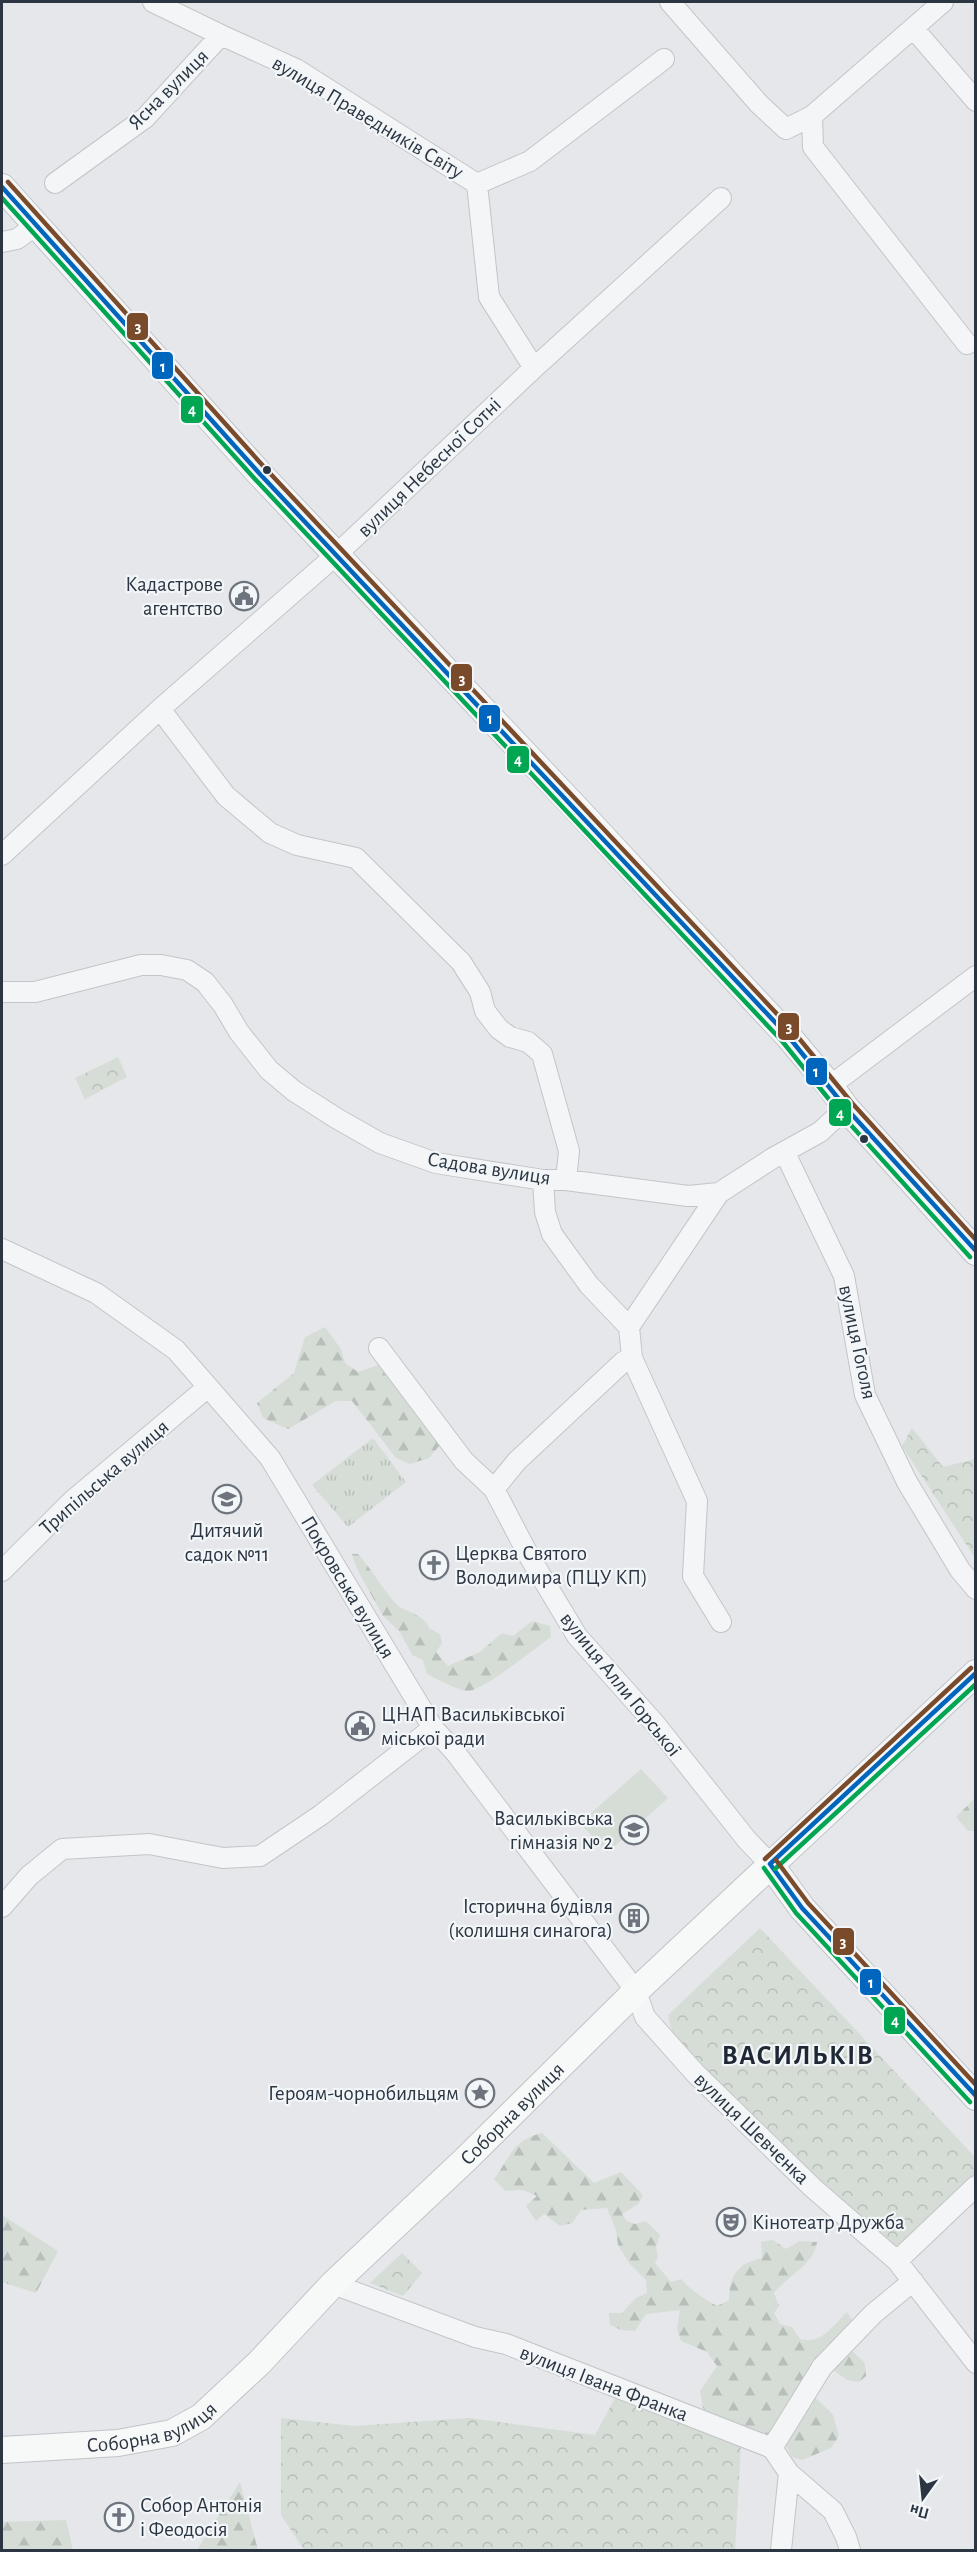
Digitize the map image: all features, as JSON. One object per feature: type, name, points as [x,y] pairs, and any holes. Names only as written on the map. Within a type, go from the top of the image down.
[{"type":"main road","points":[[2,187],[259,474],[788,1036],[846,1108],[975,1252]]},
{"type":"main road","name":"Соборна вулиця","points":[[2,2450],[118,2443],[172,2433],[201,2417],[259,2363],[333,2284],[465,2160],[636,1991],[975,1673]]},
{"type":"main road","points":[[770,1864],[802,1908],[975,2097]]},
{"type":"street","name":"вулиця Праведників Світу","points":[[153,2],[296,69],[477,184],[530,161],[664,59]]},
{"type":"street","points":[[670,2],[759,104],[786,129],[812,116],[943,2]]},
{"type":"street","points":[[913,27],[975,101]]},
{"type":"street","name":"Ясна вулиця","points":[[55,183],[146,118],[221,35]]},
{"type":"street","points":[[812,116],[813,147],[967,344]]},
{"type":"street","points":[[477,184],[489,297],[534,368]]},
{"type":"street","name":"вулиця Небесної Сотні","points":[[2,855],[160,709],[336,555],[534,368],[721,198]]},
{"type":"street","points":[[2,242],[17,239],[36,225]]},
{"type":"street","points":[[160,709],[226,796],[270,833],[297,845],[356,858],[461,962],[480,992],[485,1011],[499,1029],[510,1037],[528,1042],[542,1054],[569,1151],[566,1180]]},
{"type":"street","name":"Садова вулиця","points":[[2,992],[35,992],[141,965],[161,965],[187,970],[205,982],[223,1005],[239,1032],[269,1070],[336,1118],[380,1143],[436,1163],[543,1180],[566,1180],[688,1196],[719,1193],[773,1158],[820,1132],[846,1108]]},
{"type":"street","points":[[830,1086],[975,976]]},
{"type":"street","name":"вулиця Гоголя","points":[[785,1153],[844,1276],[865,1395],[907,1482],[960,1570],[975,1589]]},
{"type":"street","points":[[543,1180],[545,1212],[552,1234],[589,1285],[629,1328],[632,1358],[697,1501],[693,1576],[721,1622]]},
{"type":"street","points":[[629,1328],[719,1193]]},
{"type":"street","name":"Покровська вулиця","points":[[2,1249],[96,1293],[176,1350],[270,1458],[433,1728],[455,1752],[636,1991]]},
{"type":"street","name":"вулиця Алли Горської","points":[[379,1348],[464,1461],[494,1489],[534,1565],[577,1636],[656,1725],[747,1840],[770,1864]]},
{"type":"street","points":[[494,1489],[517,1461],[623,1362],[632,1358]]},
{"type":"street","name":"Трипільська вулиця","points":[[2,1570],[72,1501],[208,1387]]},
{"type":"street","points":[[2,1907],[29,1876],[62,1849],[149,1844],[223,1858],[260,1856],[321,1815],[433,1728]]},
{"type":"street","name":"вулиця Шевченка","points":[[636,1991],[645,2017],[695,2073],[813,2188],[897,2261],[975,2363]]},
{"type":"street","points":[[897,2261],[975,2186]]},
{"type":"street","points":[[850,2550],[833,2511],[789,2473],[772,2448],[822,2367],[873,2314],[912,2281]]},
{"type":"street","name":"вулиця Івана Франка","points":[[333,2284],[475,2337],[506,2344],[772,2448]]},
{"type":"street","points":[[781,2550],[789,2473]]},
{"type":"green space","points":[[118,1057],[127,1077],[85,1099],[75,1078]]},
{"type":"green space","points":[[325,1327],[341,1349],[345,1363],[358,1372],[384,1363],[444,1440],[429,1458],[410,1464],[396,1458],[352,1401],[336,1401],[288,1429],[263,1418],[257,1403],[294,1373],[305,1337]]},
{"type":"green space","points":[[912,1428],[943,1467],[975,1459],[975,1558],[902,1446]]},
{"type":"green space","points":[[373,1438],[406,1482],[348,1527],[312,1485]]},
{"type":"green space","points":[[352,1554],[358,1554],[400,1607],[421,1618],[430,1629],[440,1634],[442,1643],[436,1652],[448,1666],[480,1652],[502,1633],[513,1636],[532,1621],[550,1626],[551,1637],[474,1690],[467,1691],[452,1686],[427,1674],[423,1660],[412,1655],[400,1632],[383,1616],[357,1569]]},
{"type":"green space","points":[[641,1769],[668,1798],[607,1853],[580,1823]]},
{"type":"green space","points":[[975,1798],[975,1831],[968,1831],[956,1817]]},
{"type":"green space","points":[[760,1928],[975,2157],[975,2175],[902,2246],[889,2246],[772,2139],[672,2032],[668,2015]]},
{"type":"green space","points":[[542,2133],[594,2183],[621,2172],[643,2195],[638,2204],[622,2214],[627,2221],[635,2224],[646,2221],[660,2235],[656,2247],[658,2257],[655,2263],[671,2282],[681,2279],[693,2291],[717,2306],[729,2300],[731,2283],[736,2272],[746,2263],[762,2258],[761,2242],[773,2240],[786,2249],[800,2241],[817,2242],[815,2250],[806,2263],[774,2293],[779,2306],[774,2313],[780,2324],[792,2327],[800,2339],[821,2337],[847,2312],[855,2325],[850,2349],[865,2363],[866,2376],[859,2382],[847,2380],[830,2368],[818,2378],[816,2398],[833,2415],[839,2436],[831,2448],[802,2460],[792,2457],[784,2442],[715,2419],[703,2408],[700,2391],[717,2366],[707,2352],[681,2341],[677,2329],[680,2310],[646,2314],[635,2331],[621,2330],[610,2325],[609,2313],[622,2313],[636,2298],[647,2293],[646,2280],[629,2263],[618,2245],[616,2230],[607,2208],[581,2210],[572,2223],[560,2226],[544,2214],[536,2221],[526,2206],[537,2196],[523,2190],[505,2191],[494,2179],[518,2145]]},
{"type":"green space","points":[[2,2215],[58,2251],[36,2293],[2,2282]]},
{"type":"green space","points":[[402,2253],[422,2273],[403,2296],[370,2283]]},
{"type":"green space","points":[[615,2398],[741,2444],[735,2550],[304,2550],[281,2515],[281,2418],[354,2426],[469,2418],[595,2435]]},
{"type":"green space","points":[[240,2482],[258,2550],[197,2550]]},
{"type":"green space","points":[[66,2520],[73,2550],[2,2550],[2,2522]]},
{"type":"transit line","name":"3","points":[[8,182],[265,468],[793,1031],[852,1103],[976,1240]]},
{"type":"transit line","name":"1","points":[[2,187],[259,473],[788,1036],[846,1108],[976,1251]]},
{"type":"transit line","name":"4","points":[[2,198],[254,478],[782,1041],[840,1113],[970,1257]]},
{"type":"transit line","name":"3","points":[[765,1859],[971,1668]]},
{"type":"transit line","name":"1","points":[[770,1864],[976,1673]]},
{"type":"transit line","name":"4","points":[[775,1869],[976,1684]]},
{"type":"transit line","name":"3","points":[[776,1860],[808,1903],[976,2085]]},
{"type":"transit line","name":"1","points":[[770,1864],[802,1908],[976,2096]]},
{"type":"transit line","name":"4","points":[[764,1868],[796,1913],[970,2102]]},
{"type":"place","name":"Кадастрове агентство","points":[[244,596]]},
{"type":"place","name":"Дитячий садок №11","points":[[227,1499]]},
{"type":"place","name":"Церква Святого Володимира (ПЦУ КП)","points":[[434,1565]]},
{"type":"place","name":"ЦНАП Васильківської міської ради","points":[[360,1726]]},
{"type":"place","name":"Васильківська гімназія № 2","points":[[634,1830]]},
{"type":"place","name":"Історична будівля (колишня синагога)","points":[[634,1918]]},
{"type":"place","name":"Героям-чорнобильцям","points":[[480,2093]]},
{"type":"place","name":"Кінотеатр Дружба","points":[[731,2222]]},
{"type":"place","name":"Собор Антонія і Феодосія","points":[[119,2517]]},
{"type":"district","name":"ВАСИЛЬКІВ","points":[[798,2055]]}]
